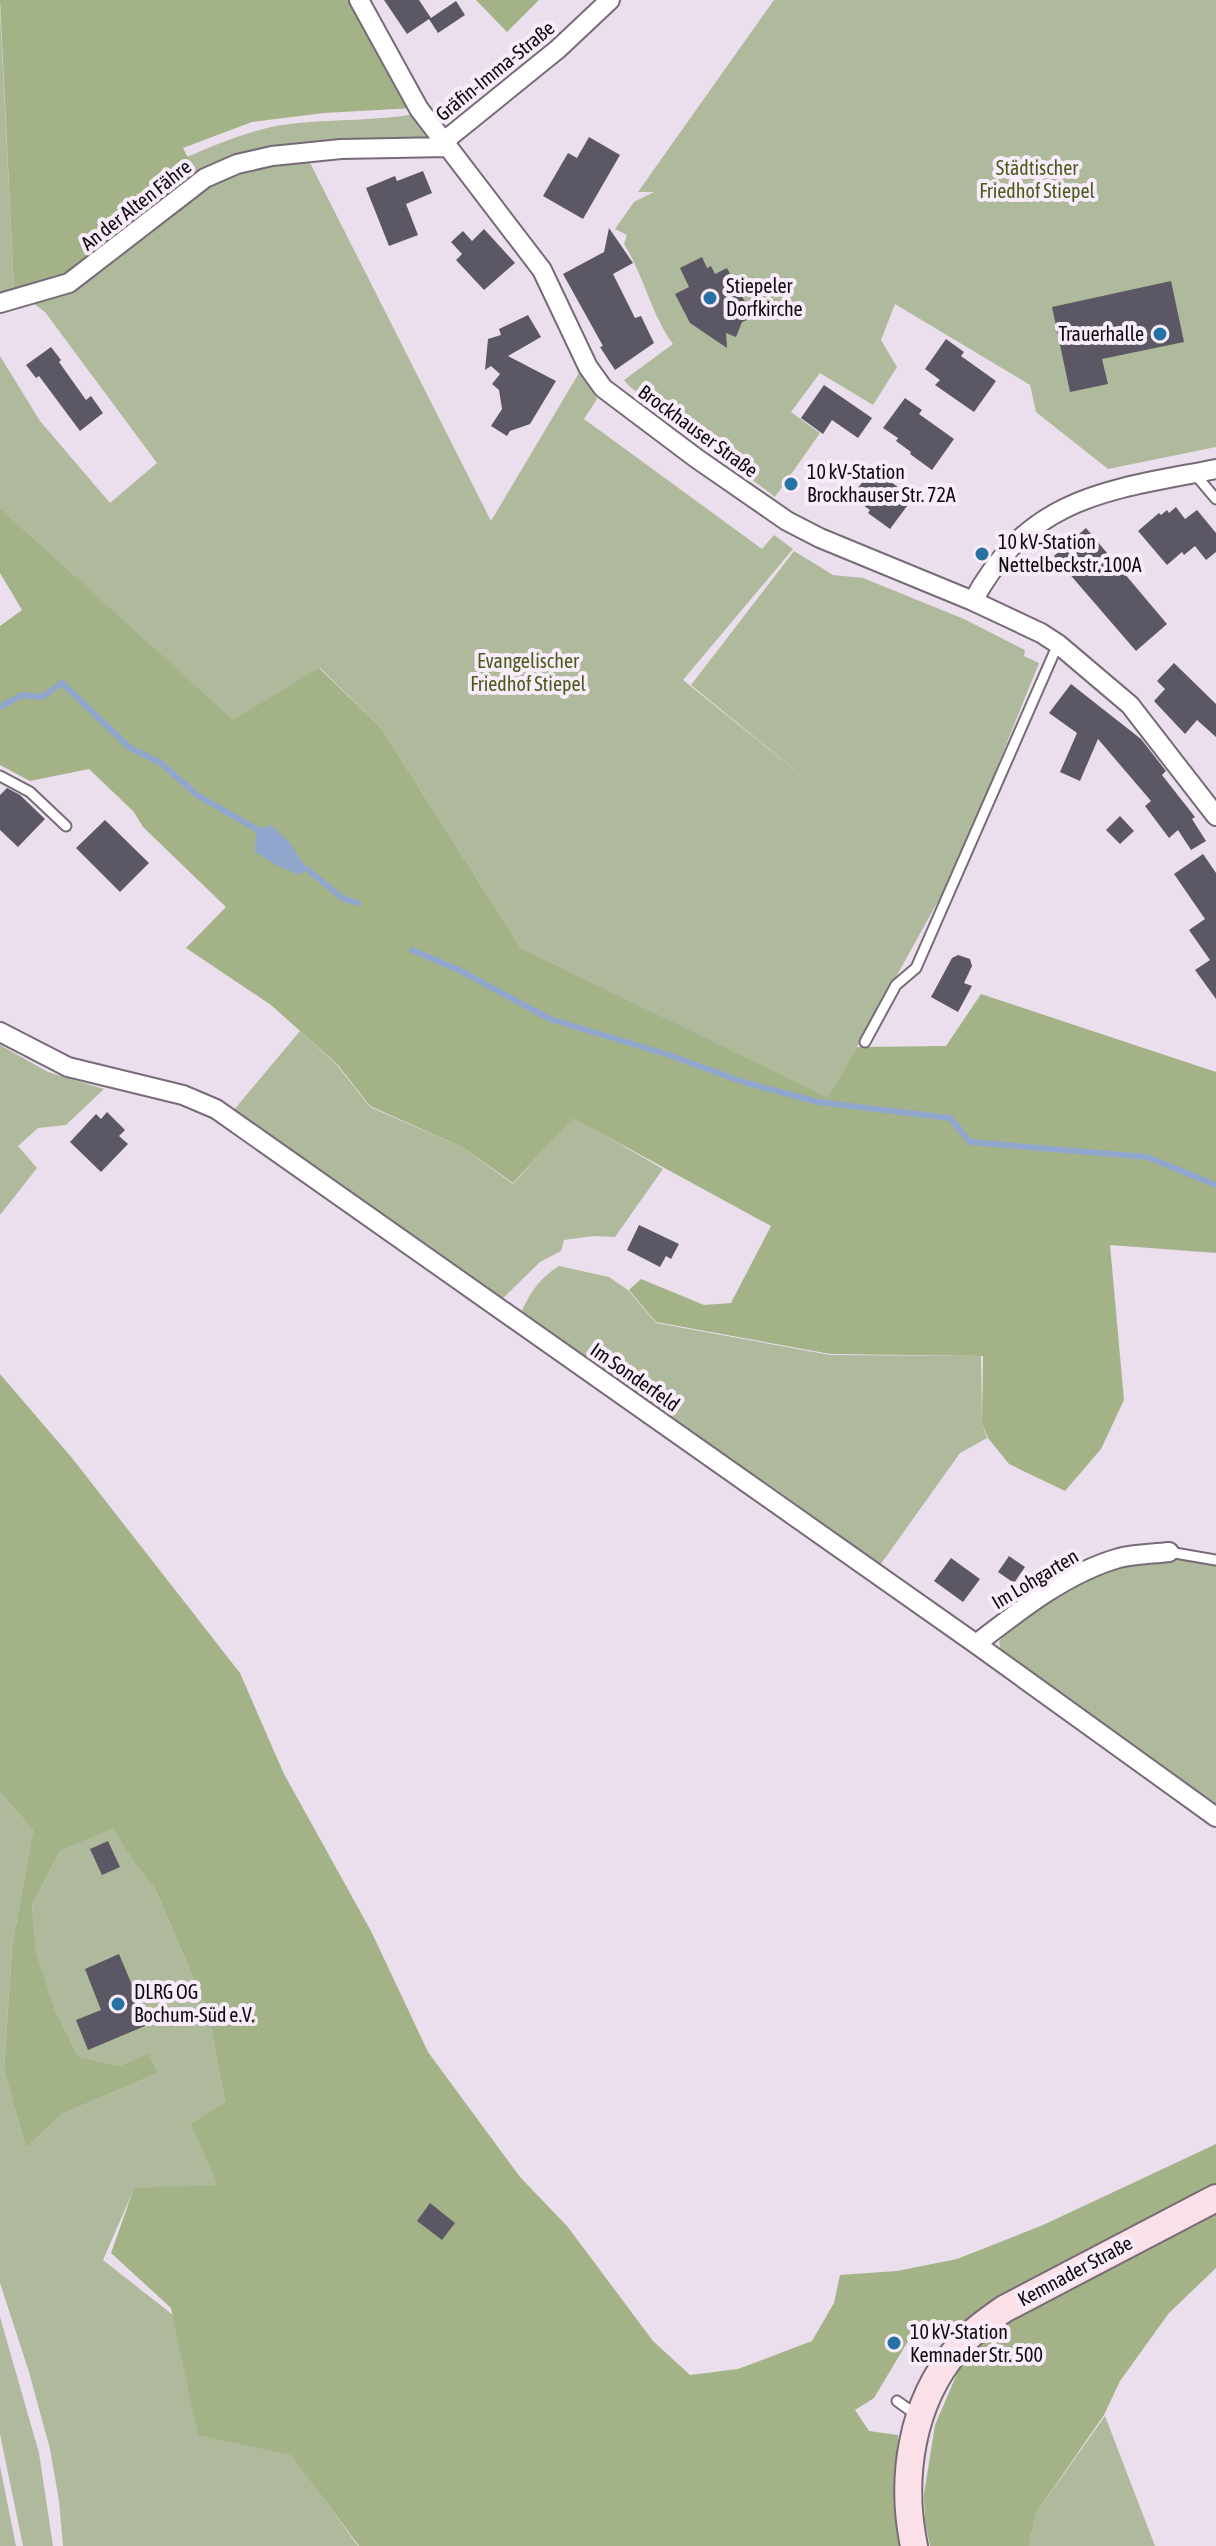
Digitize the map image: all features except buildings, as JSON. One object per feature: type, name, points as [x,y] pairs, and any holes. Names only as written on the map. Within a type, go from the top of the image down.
[{"type":"main road","name":"Kemnader Straße","points":[[914,2546],[908,2511],[911,2449],[934,2384],[956,2350],[978,2328],[1004,2309],[1216,2198]]},
{"type":"street","name":"Brockhauser Straße","points":[[359,0],[415,102],[542,270],[588,367],[603,388],[787,521],[820,538],[973,601],[1058,644],[1130,705],[1216,816]]},
{"type":"street","name":"Gräfin-Imma-Straße","points":[[445,144],[558,49],[610,0]]},
{"type":"street","name":"An der Alten Fähre","points":[[0,303],[69,283],[205,178],[237,164],[272,156],[341,149],[445,144]]},
{"type":"street","points":[[973,601],[985,579],[1003,557],[1052,514],[1102,492],[1216,469]]},
{"type":"street","name":"Im Sonderfeld","points":[[0,1032],[68,1067],[183,1095],[216,1109],[976,1644],[1216,1817]]},
{"type":"street","name":"Im Lohgarten","points":[[976,1644],[1023,1608],[1078,1575],[1120,1558],[1169,1552]]},
{"type":"lane","points":[[1194,473],[1216,499]]},
{"type":"lane","points":[[865,1042],[896,985],[916,968],[1058,644]]},
{"type":"lane","points":[[0,776],[30,792],[66,826]]},
{"type":"lane","name":"Im Lohgarten","points":[[1169,1552],[1216,1560]]},
{"type":"lane","points":[[897,2401],[920,2417]]},
{"type":"green space","points":[[0,0],[354,0],[413,108],[324,113],[252,122],[183,148],[199,179],[66,282],[14,291]]},
{"type":"green space","points":[[476,0],[539,0],[507,32]]},
{"type":"green space","name":"Städtischer Friedhof Stiepel","points":[[774,0],[1216,0],[1216,447],[1108,469],[1036,412],[1030,385],[895,304],[881,340],[897,367],[873,405],[820,373],[791,412],[820,433],[775,497],[629,386],[624,380],[673,344],[624,244],[627,235],[615,229],[634,202],[654,192],[638,192]]},
{"type":"green space","points":[[0,9],[14,291],[0,295]]},
{"type":"green space","points":[[415,114],[429,143],[341,145],[199,179],[187,157],[269,127]]},
{"type":"green space","name":"Evangelischer Friedhof Stiepel","points":[[307,157],[491,521],[579,373],[597,399],[584,419],[762,549],[774,535],[793,549],[683,680],[812,784],[691,685],[794,551],[833,575],[863,578],[964,619],[1025,650],[1024,656],[1039,663],[956,869],[828,1099],[521,948],[381,728],[320,668],[233,721],[0,508],[0,356],[40,421],[110,503],[157,463],[45,312],[29,300],[208,180]]},
{"type":"green space","points":[[0,508],[233,720],[319,668],[381,728],[521,948],[828,1098],[857,1047],[946,1046],[981,994],[1216,1072],[1216,1253],[1110,1245],[1124,1400],[1101,1449],[1065,1491],[1009,1464],[988,1438],[982,1423],[983,1356],[830,1354],[656,1322],[629,1290],[641,1279],[704,1305],[731,1303],[771,1226],[573,1118],[513,1183],[464,1148],[370,1106],[338,1065],[271,1005],[186,948],[226,907],[143,827],[134,812],[89,769],[30,781],[0,765],[0,626],[22,610],[0,573]]},
{"type":"green space","points":[[300,1031],[337,1065],[370,1107],[464,1148],[513,1184],[573,1117],[663,1169],[615,1237],[564,1240],[561,1251],[540,1262],[502,1299],[233,1111]]},
{"type":"green space","points":[[0,1045],[48,1072],[104,1089],[66,1125],[38,1128],[18,1146],[37,1168],[0,1215]]},
{"type":"green space","points":[[559,1266],[609,1277],[628,1290],[656,1323],[830,1355],[981,1356],[982,1423],[987,1438],[960,1453],[878,1568],[521,1313],[536,1286]]},
{"type":"green space","points":[[0,1374],[72,1458],[240,1673],[284,1774],[371,1931],[428,2052],[520,2177],[567,2226],[653,2341],[690,2375],[738,2369],[812,2341],[834,2303],[840,2275],[897,2271],[957,2259],[1043,2225],[1216,2144],[1216,2187],[975,2313],[949,2337],[917,2326],[874,2398],[855,2410],[869,2431],[898,2435],[896,2494],[903,2546],[359,2546],[291,2455],[198,2435],[171,2308],[111,2253],[134,2188],[218,2185],[191,2124],[225,2103],[208,2012],[155,1889],[113,1828],[60,1851],[32,1905],[36,1952],[55,2009],[78,2056],[119,2066],[149,2054],[158,2073],[62,2114],[26,2148],[4,2071],[12,1947],[33,1830],[0,1792]]},
{"type":"green space","points":[[1168,1558],[1216,1566],[1216,1807],[1001,1652],[999,1642],[1022,1617],[1074,1584],[1125,1564]]},
{"type":"green space","points":[[0,1792],[33,1830],[12,1947],[4,2071],[26,2148],[62,2114],[158,2073],[149,2055],[119,2066],[78,2056],[55,2009],[36,1953],[32,1905],[60,1851],[113,1827],[135,1864],[155,1889],[208,2012],[225,2103],[218,2185],[134,2189],[103,2260],[173,2315],[292,2455],[358,2546],[63,2546],[50,2449],[0,2283]]},
{"type":"green space","points":[[1216,2209],[1216,2268],[1169,2313],[1120,2381],[1104,2415],[1036,2513],[1029,2546],[930,2546],[924,2494],[935,2425],[959,2369],[985,2339],[1016,2314]]},
{"type":"green space","points":[[0,2317],[39,2453],[53,2546],[23,2546],[0,2434]]},
{"type":"green space","points":[[1105,2416],[1155,2546],[1029,2546],[1036,2513]]},
{"type":"green space","points":[[0,2466],[16,2546],[0,2546]]},
{"type":"water","points":[[271,825],[289,842],[307,869],[299,875],[255,852],[256,829]]},
{"type":"waterway","points":[[0,707],[22,695],[42,697],[62,683],[130,748],[161,763],[197,795],[256,829]]},
{"type":"waterway","points":[[307,869],[342,898],[358,903]]},
{"type":"waterway","points":[[412,950],[459,970],[550,1019],[669,1055],[743,1082],[818,1102],[950,1118],[970,1142],[1147,1157],[1216,1185]]},
{"type":"place","name":"Stiepeler Dorfkirche","points":[[710,298]]},
{"type":"place","name":"Trauerhalle","points":[[1160,334]]},
{"type":"place","name":"10 kV-Station Brockhauser Str. 72A","points":[[791,484]]},
{"type":"place","name":"10 kV-Station Nettelbeckstr. 100A","points":[[982,554]]},
{"type":"place","name":"DLRG OG Bochum-Süd e.V.","points":[[118,2004]]},
{"type":"place","name":"10 kV-Station Kemnader Str. 500","points":[[894,2343]]}]
